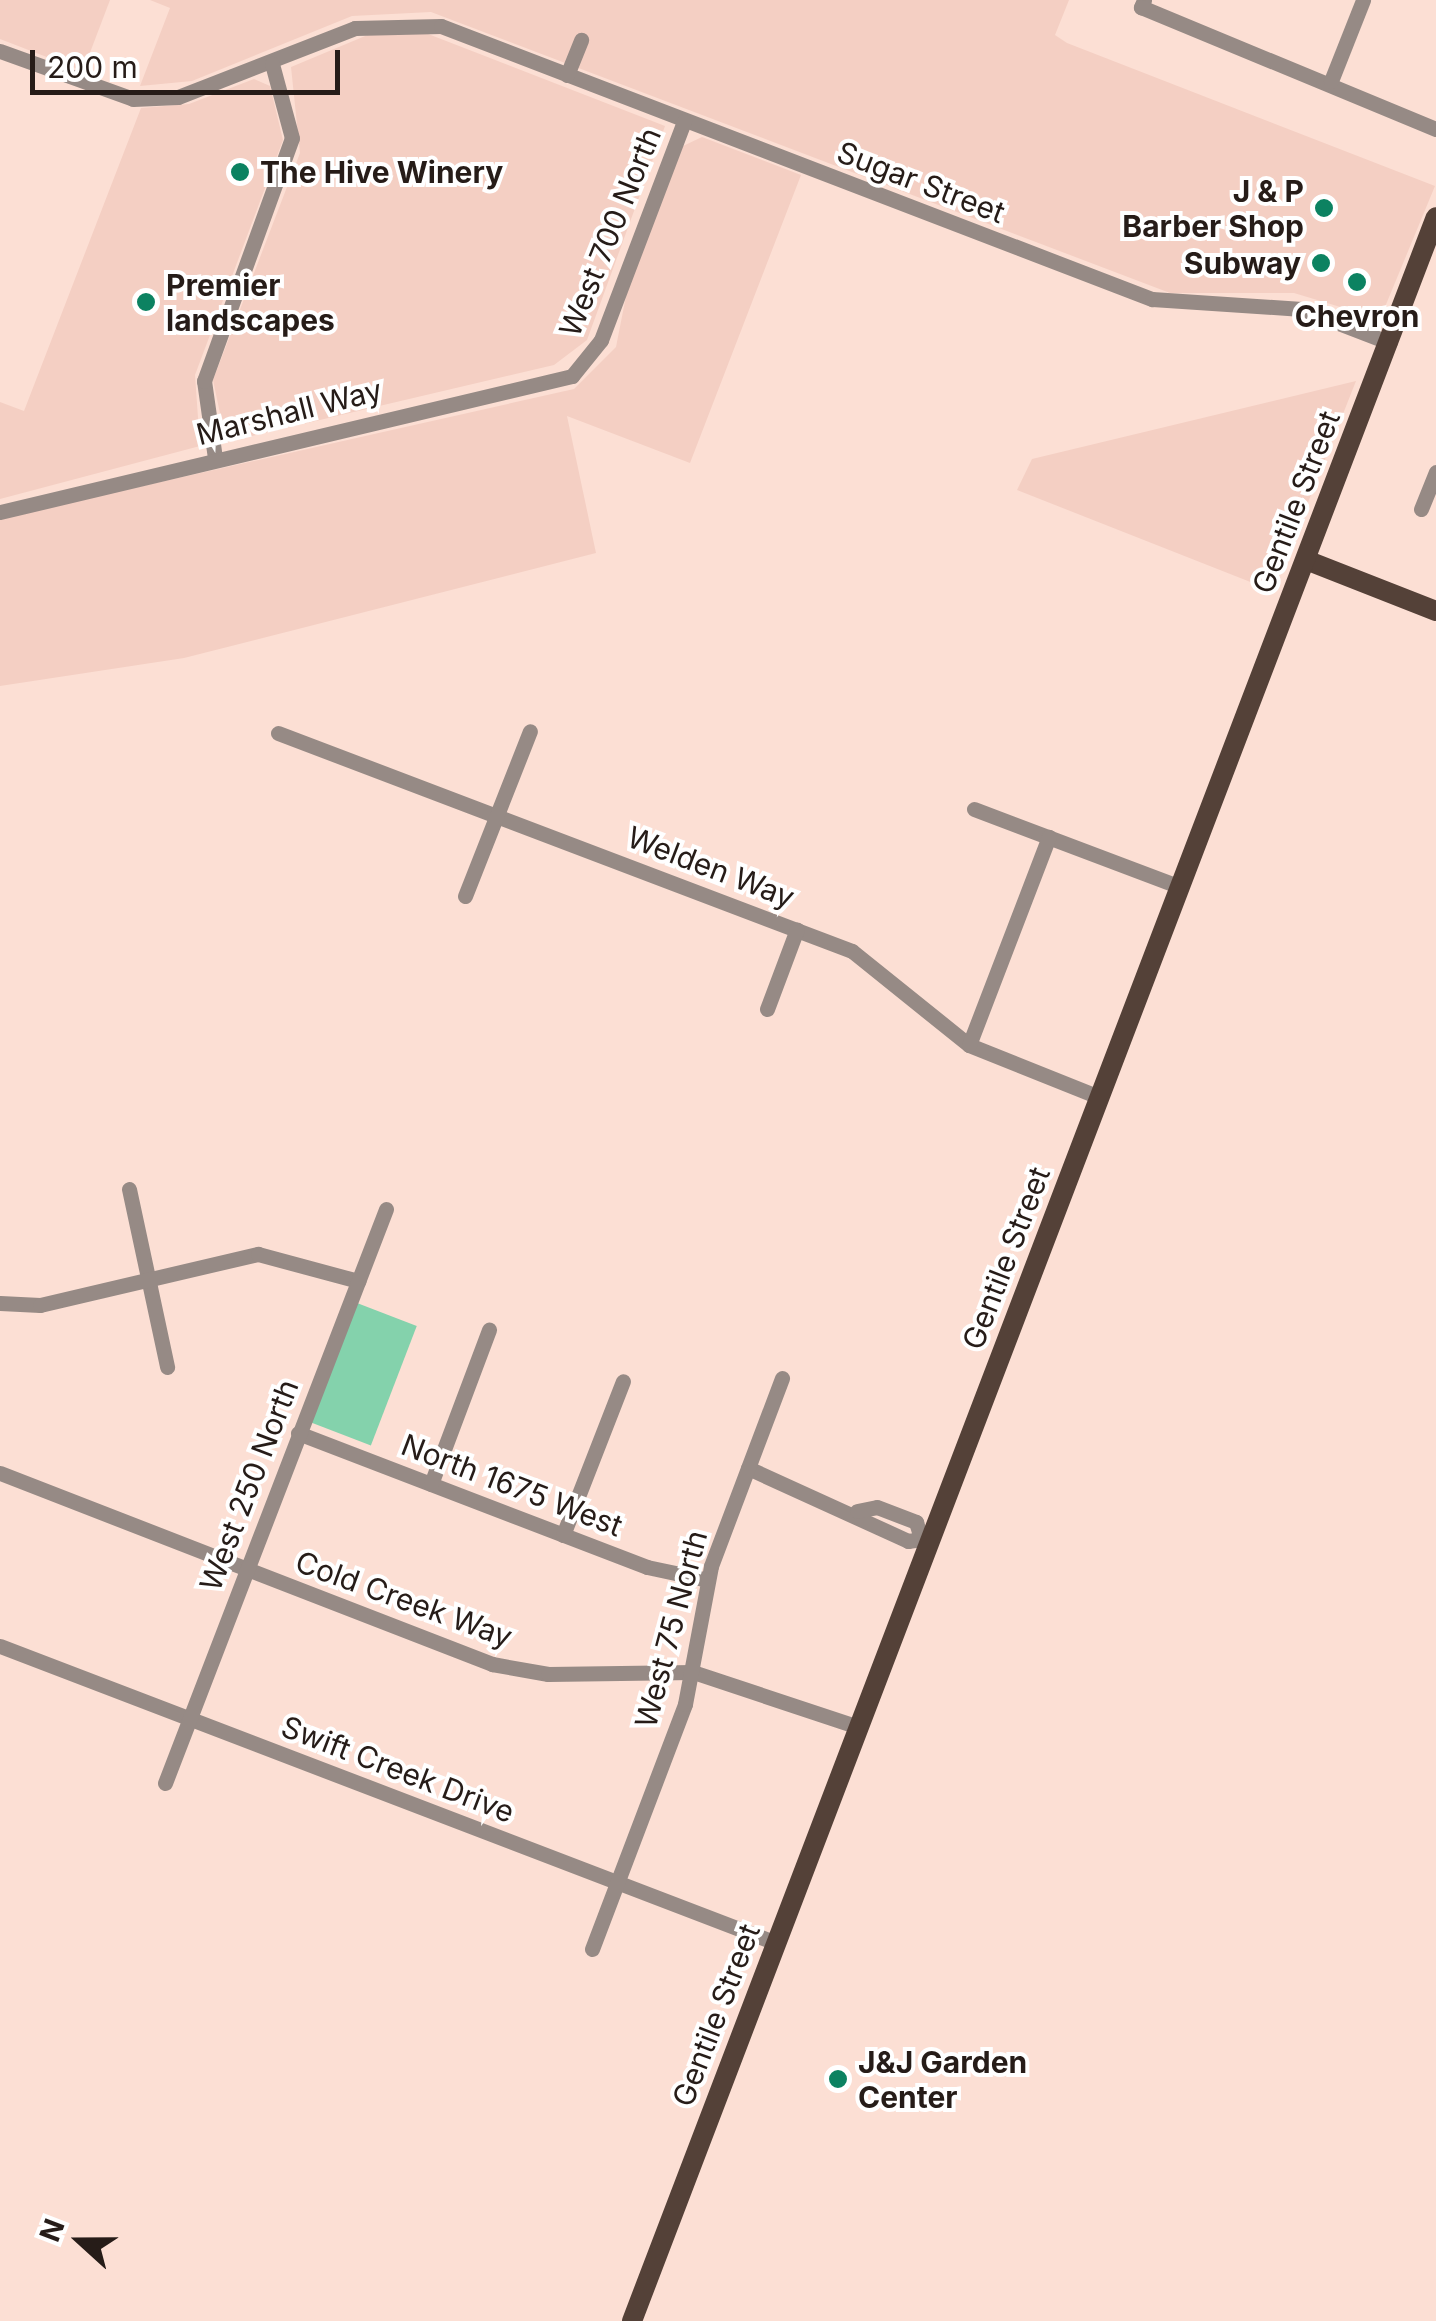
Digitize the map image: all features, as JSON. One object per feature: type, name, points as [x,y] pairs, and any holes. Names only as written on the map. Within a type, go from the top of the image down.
[{"type":"main road","name":"Gentile Street","points":[[632,2321],[858,1727],[925,1537],[1099,1098],[1436,216]]},
{"type":"main road","points":[[1306,560],[1436,611]]},
{"type":"street","points":[[1331,82],[1362,0]]},
{"type":"street","points":[[1143,4],[1436,130]]},
{"type":"street","name":"Sugar Street","points":[[0,52],[132,99],[178,97],[381,22],[441,26],[1152,299],[1302,308],[1390,342]]},
{"type":"street","points":[[568,74],[581,40]]},
{"type":"street","points":[[215,458],[204,381],[292,138],[272,64]]},
{"type":"street","name":"West 700 North","points":[[587,363],[684,121]]},
{"type":"street","name":"Marshall Way","points":[[0,512],[215,458],[549,384],[587,363]]},
{"type":"street","points":[[1421,509],[1436,472]]},
{"type":"street","points":[[465,896],[530,731]]},
{"type":"street","name":"Welden Way","points":[[278,732],[797,929],[896,977],[969,1044],[1099,1098]]},
{"type":"street","points":[[974,809],[1180,888]]},
{"type":"street","points":[[969,1044],[1049,838]]},
{"type":"street","points":[[767,1009],[797,929]]},
{"type":"street","points":[[129,1189],[167,1368]]},
{"type":"street","name":"West 250 North","points":[[165,1782],[386,1208]]},
{"type":"street","points":[[0,1303],[40,1306],[258,1254],[358,1281]]},
{"type":"street","points":[[432,1484],[490,1330]]},
{"type":"street","name":"West 75 North","points":[[592,1949],[693,1672],[708,1580],[782,1378]]},
{"type":"street","points":[[563,1534],[622,1381]]},
{"type":"street","name":"North 1675 West","points":[[298,1433],[563,1534],[708,1580]]},
{"type":"street","points":[[748,1468],[857,1511],[878,1507],[916,1522],[925,1537]]},
{"type":"street","name":"Cold Creek Way","points":[[0,1472],[492,1664],[548,1674],[693,1672],[858,1727]]},
{"type":"street","name":"Swift Creek Drive","points":[[0,1646],[776,1943]]},
{"type":"shaded area","points":[[0,0],[110,0],[83,71],[0,39]]},
{"type":"shaded area","points":[[150,0],[1069,0],[1055,35],[1067,43],[1435,186],[1380,319],[1294,293],[1170,293],[431,12],[352,16],[192,81],[140,86],[170,8]]},
{"type":"shaded area","points":[[423,32],[665,126],[587,340],[554,365],[226,442],[213,380],[300,153],[291,67],[370,34]]},
{"type":"shaded area","points":[[254,79],[270,86],[283,140],[195,375],[200,446],[0,499],[0,402],[24,411],[141,108],[189,104]]},
{"type":"shaded area","points":[[702,137],[801,175],[690,463],[567,416],[596,553],[184,658],[0,686],[0,518],[574,389],[616,347],[627,291],[683,146]]},
{"type":"shaded area","points":[[1356,381],[1273,591],[1017,490],[1032,459]]},
{"type":"green space","points":[[357,1303],[417,1326],[371,1445],[311,1422]]},
{"type":"place","name":"The Hive Winery","points":[[240,172]]},
{"type":"place","name":"J & P Barber Shop","points":[[1324,208]]},
{"type":"place","name":"Subway","points":[[1321,263]]},
{"type":"place","name":"Chevron","points":[[1357,282]]},
{"type":"place","name":"Premier landscapes","points":[[146,302]]},
{"type":"place","name":"J&J Garden Center","points":[[838,2079]]}]
